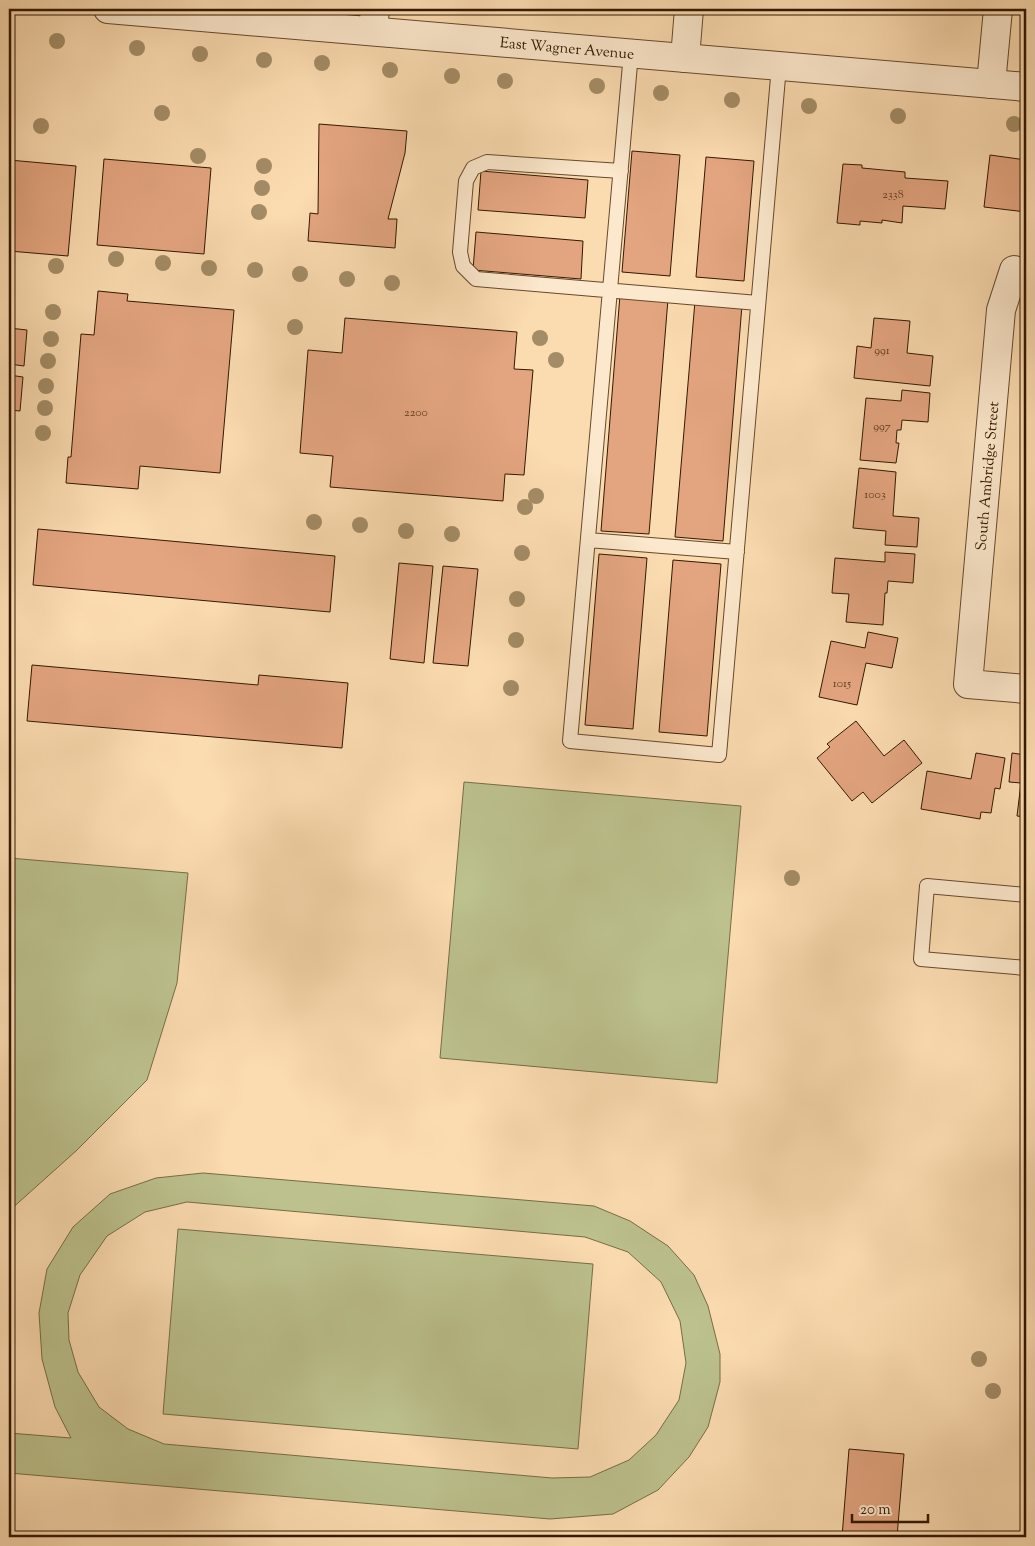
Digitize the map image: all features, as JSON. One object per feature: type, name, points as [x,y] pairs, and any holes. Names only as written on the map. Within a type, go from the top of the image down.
[{"type":"street","name":"East Wagner Avenue","points":[[108,9],[374,20],[631,53],[1026,87]]},
{"type":"street","points":[[685,58],[689,9]]},
{"type":"street","points":[[991,84],[998,9]]},
{"type":"street","name":"South Ambridge Street","points":[[1014,270],[1001,310],[968,684],[1026,689]]},
{"type":"lane","points":[[631,53],[570,741],[719,755],[779,66]]},
{"type":"lane","points":[[621,171],[487,162],[473,168],[466,181],[460,252],[464,266],[476,279],[758,303]]},
{"type":"lane","points":[[588,540],[737,552]]},
{"type":"lane","points":[[1026,895],[927,886],[921,960],[1026,968]]},
{"type":"green space","points":[[464,782],[741,806],[717,1083],[440,1058]]},
{"type":"green space","points":[[9,858],[188,873],[177,983],[147,1080],[76,1151],[9,1211]]},
{"type":"green space","points":[[203,1173],[594,1206],[630,1221],[668,1246],[694,1275],[708,1306],[720,1354],[720,1382],[708,1427],[689,1457],[658,1490],[613,1514],[550,1519],[9,1473],[9,1433],[71,1438],[55,1407],[42,1359],[39,1313],[47,1269],[73,1227],[110,1194],[156,1178]],"holes":[[[187,1202],[585,1237],[628,1252],[661,1282],[680,1321],[686,1363],[679,1400],[656,1435],[629,1460],[590,1477],[552,1478],[164,1444],[128,1429],[99,1407],[78,1372],[69,1340],[68,1313],[80,1275],[107,1236],[145,1212]]]},
{"type":"green space","points":[[178,1229],[593,1264],[578,1449],[163,1414]]},
{"type":"building","points":[[782,9],[819,9],[818,12]]},
{"type":"building","points":[[878,9],[917,9],[916,13]]},
{"type":"building","points":[[319,124],[407,131],[405,153],[388,219],[397,219],[395,248],[308,241],[310,213],[318,214]]},
{"type":"building","points":[[632,151],[680,155],[670,276],[622,272]]},
{"type":"building","points":[[990,155],[1026,160],[1026,212],[984,207]]},
{"type":"building","points":[[706,157],[754,161],[744,281],[696,277]]},
{"type":"building","points":[[104,159],[211,168],[204,254],[97,245]]},
{"type":"building","points":[[9,160],[76,166],[68,256],[9,251]]},
{"type":"building","points":[[843,164],[862,165],[862,168],[905,172],[905,178],[948,181],[945,209],[903,206],[902,223],[882,220],[882,223],[860,221],[860,225],[837,223]]},
{"type":"building","points":[[481,171],[588,180],[585,218],[478,210]]},
{"type":"building","points":[[476,232],[583,241],[581,279],[473,270]]},
{"type":"building","points":[[98,291],[128,294],[127,301],[234,310],[220,473],[140,466],[138,489],[66,483],[68,457],[71,457],[81,334],[94,335]]},
{"type":"building","points":[[620,295],[668,299],[649,534],[601,531]]},
{"type":"building","points":[[695,301],[742,305],[723,541],[675,537]]},
{"type":"building","points":[[345,318],[517,332],[514,369],[533,370],[524,475],[505,474],[503,501],[330,487],[333,456],[300,453],[308,350],[342,353]]},
{"type":"building","points":[[874,318],[910,321],[907,353],[933,356],[930,386],[854,378],[857,346],[871,348]]},
{"type":"building","points":[[9,328],[27,330],[24,366],[9,364]]},
{"type":"building","points":[[9,375],[23,377],[20,411],[9,410]]},
{"type":"building","points":[[902,390],[930,393],[928,422],[902,420],[901,430],[897,430],[896,443],[899,443],[896,463],[860,460],[866,398],[901,401]]},
{"type":"building","points":[[859,468],[896,472],[893,516],[919,518],[917,547],[885,545],[886,531],[853,528]]},
{"type":"building","points":[[38,529],[335,556],[330,612],[33,585]]},
{"type":"building","points":[[885,552],[915,554],[913,583],[888,581],[887,593],[885,593],[883,625],[846,622],[849,594],[832,593],[835,558],[885,562]]},
{"type":"building","points":[[599,554],[647,558],[633,729],[585,725]]},
{"type":"building","points":[[673,560],[721,564],[707,736],[659,732]]},
{"type":"building","points":[[399,563],[433,566],[424,663],[390,659]]},
{"type":"building","points":[[443,566],[478,569],[468,666],[433,663]]},
{"type":"building","points":[[868,632],[898,638],[892,668],[866,663],[857,705],[819,697],[831,641],[865,648]]},
{"type":"building","points":[[32,665],[258,685],[259,675],[348,683],[342,748],[27,721]]},
{"type":"building","points":[[856,721],[884,756],[904,740],[922,763],[872,803],[863,792],[852,801],[817,758],[830,747],[827,744]]},
{"type":"building","points":[[976,753],[1005,758],[1000,789],[995,788],[991,813],[981,812],[980,819],[921,809],[927,771],[971,779]]},
{"type":"building","points":[[1012,753],[1026,755],[1026,817],[1017,816],[1021,783],[1009,782]]},
{"type":"building","points":[[849,1449],[904,1454],[897,1537],[842,1537]]}]
